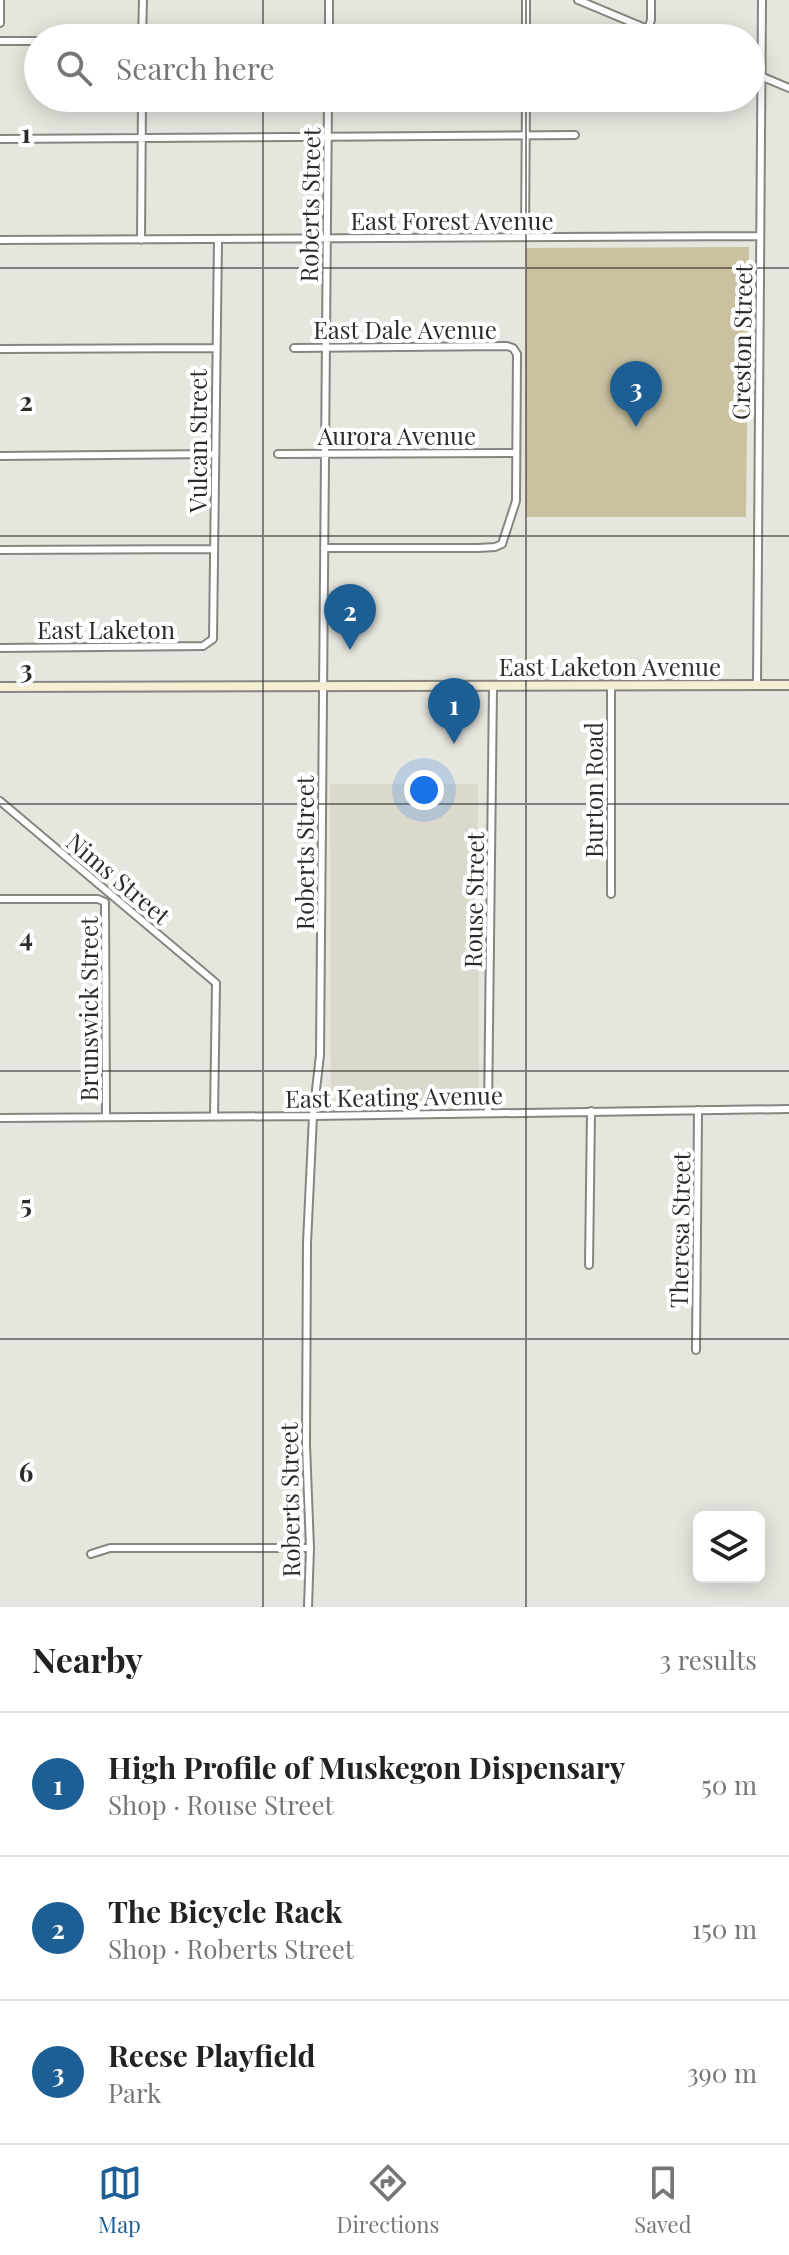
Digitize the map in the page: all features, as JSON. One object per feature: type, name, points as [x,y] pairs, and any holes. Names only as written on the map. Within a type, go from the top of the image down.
[{"type":"main road","name":"East Laketon Avenue","points":[[0,687],[789,685]]},
{"type":"street","points":[[0,0],[0,23]]},
{"type":"street","points":[[142,24],[143,0]]},
{"type":"street","points":[[329,0],[329,24]]},
{"type":"street","points":[[526,0],[526,24]]},
{"type":"street","points":[[578,0],[636,24]]},
{"type":"street","points":[[649,24],[651,0]]},
{"type":"street","name":"Creston Street","points":[[762,0],[762,24]]},
{"type":"street","points":[[0,41],[24,41]]},
{"type":"street","points":[[765,78],[789,88]]},
{"type":"street","points":[[141,240],[142,112]]},
{"type":"street","name":"Roberts Street","points":[[308,1607],[310,1548],[306,1328],[313,1116],[320,1055],[328,112]]},
{"type":"street","points":[[525,237],[526,112]]},
{"type":"street","name":"Creston Street","points":[[757,685],[761,112]]},
{"type":"street","points":[[0,139],[575,135]]},
{"type":"street","name":"East Forest Avenue","points":[[0,240],[760,236]]},
{"type":"street","name":"Vulcan Street","points":[[211,643],[214,637],[218,239]]},
{"type":"street","name":"East Dale Avenue","points":[[294,348],[507,346],[515,351],[516,453]]},
{"type":"street","points":[[0,349],[216,348]]},
{"type":"street","points":[[324,548],[495,547],[504,542],[516,501],[516,453]]},
{"type":"street","name":"Aurora Avenue","points":[[278,454],[516,453]]},
{"type":"street","points":[[0,456],[215,454]]},
{"type":"street","points":[[0,550],[214,549]]},
{"type":"street","name":"East Laketon","points":[[0,648],[203,646],[211,643]]},
{"type":"street","name":"Rouse Street","points":[[488,1113],[493,687]]},
{"type":"street","name":"Burton Road","points":[[611,687],[611,894]]},
{"type":"street","name":"Nims Street","points":[[0,801],[216,983],[214,1116]]},
{"type":"street","name":"Brunswick Street","points":[[0,899],[98,899],[105,902],[106,1117]]},
{"type":"street","name":"East Keating Avenue","points":[[0,1118],[789,1109]]},
{"type":"street","name":"Theresa Street","points":[[696,1350],[698,1110]]},
{"type":"street","points":[[589,1265],[591,1111]]},
{"type":"street","points":[[91,1554],[110,1548],[310,1548]]},
{"type":"shaded area","points":[[749,247],[746,517],[526,517],[526,248]]},
{"type":"shaded area","points":[[330,784],[478,784],[479,1101],[331,1102]]},
{"type":"place","name":"Reese Playfield","points":[[636,427]]},
{"type":"place","name":"The Bicycle Rack","points":[[350,650]]},
{"type":"place","name":"High Profile of Muskegon Dispensary","points":[[454,744]]}]
